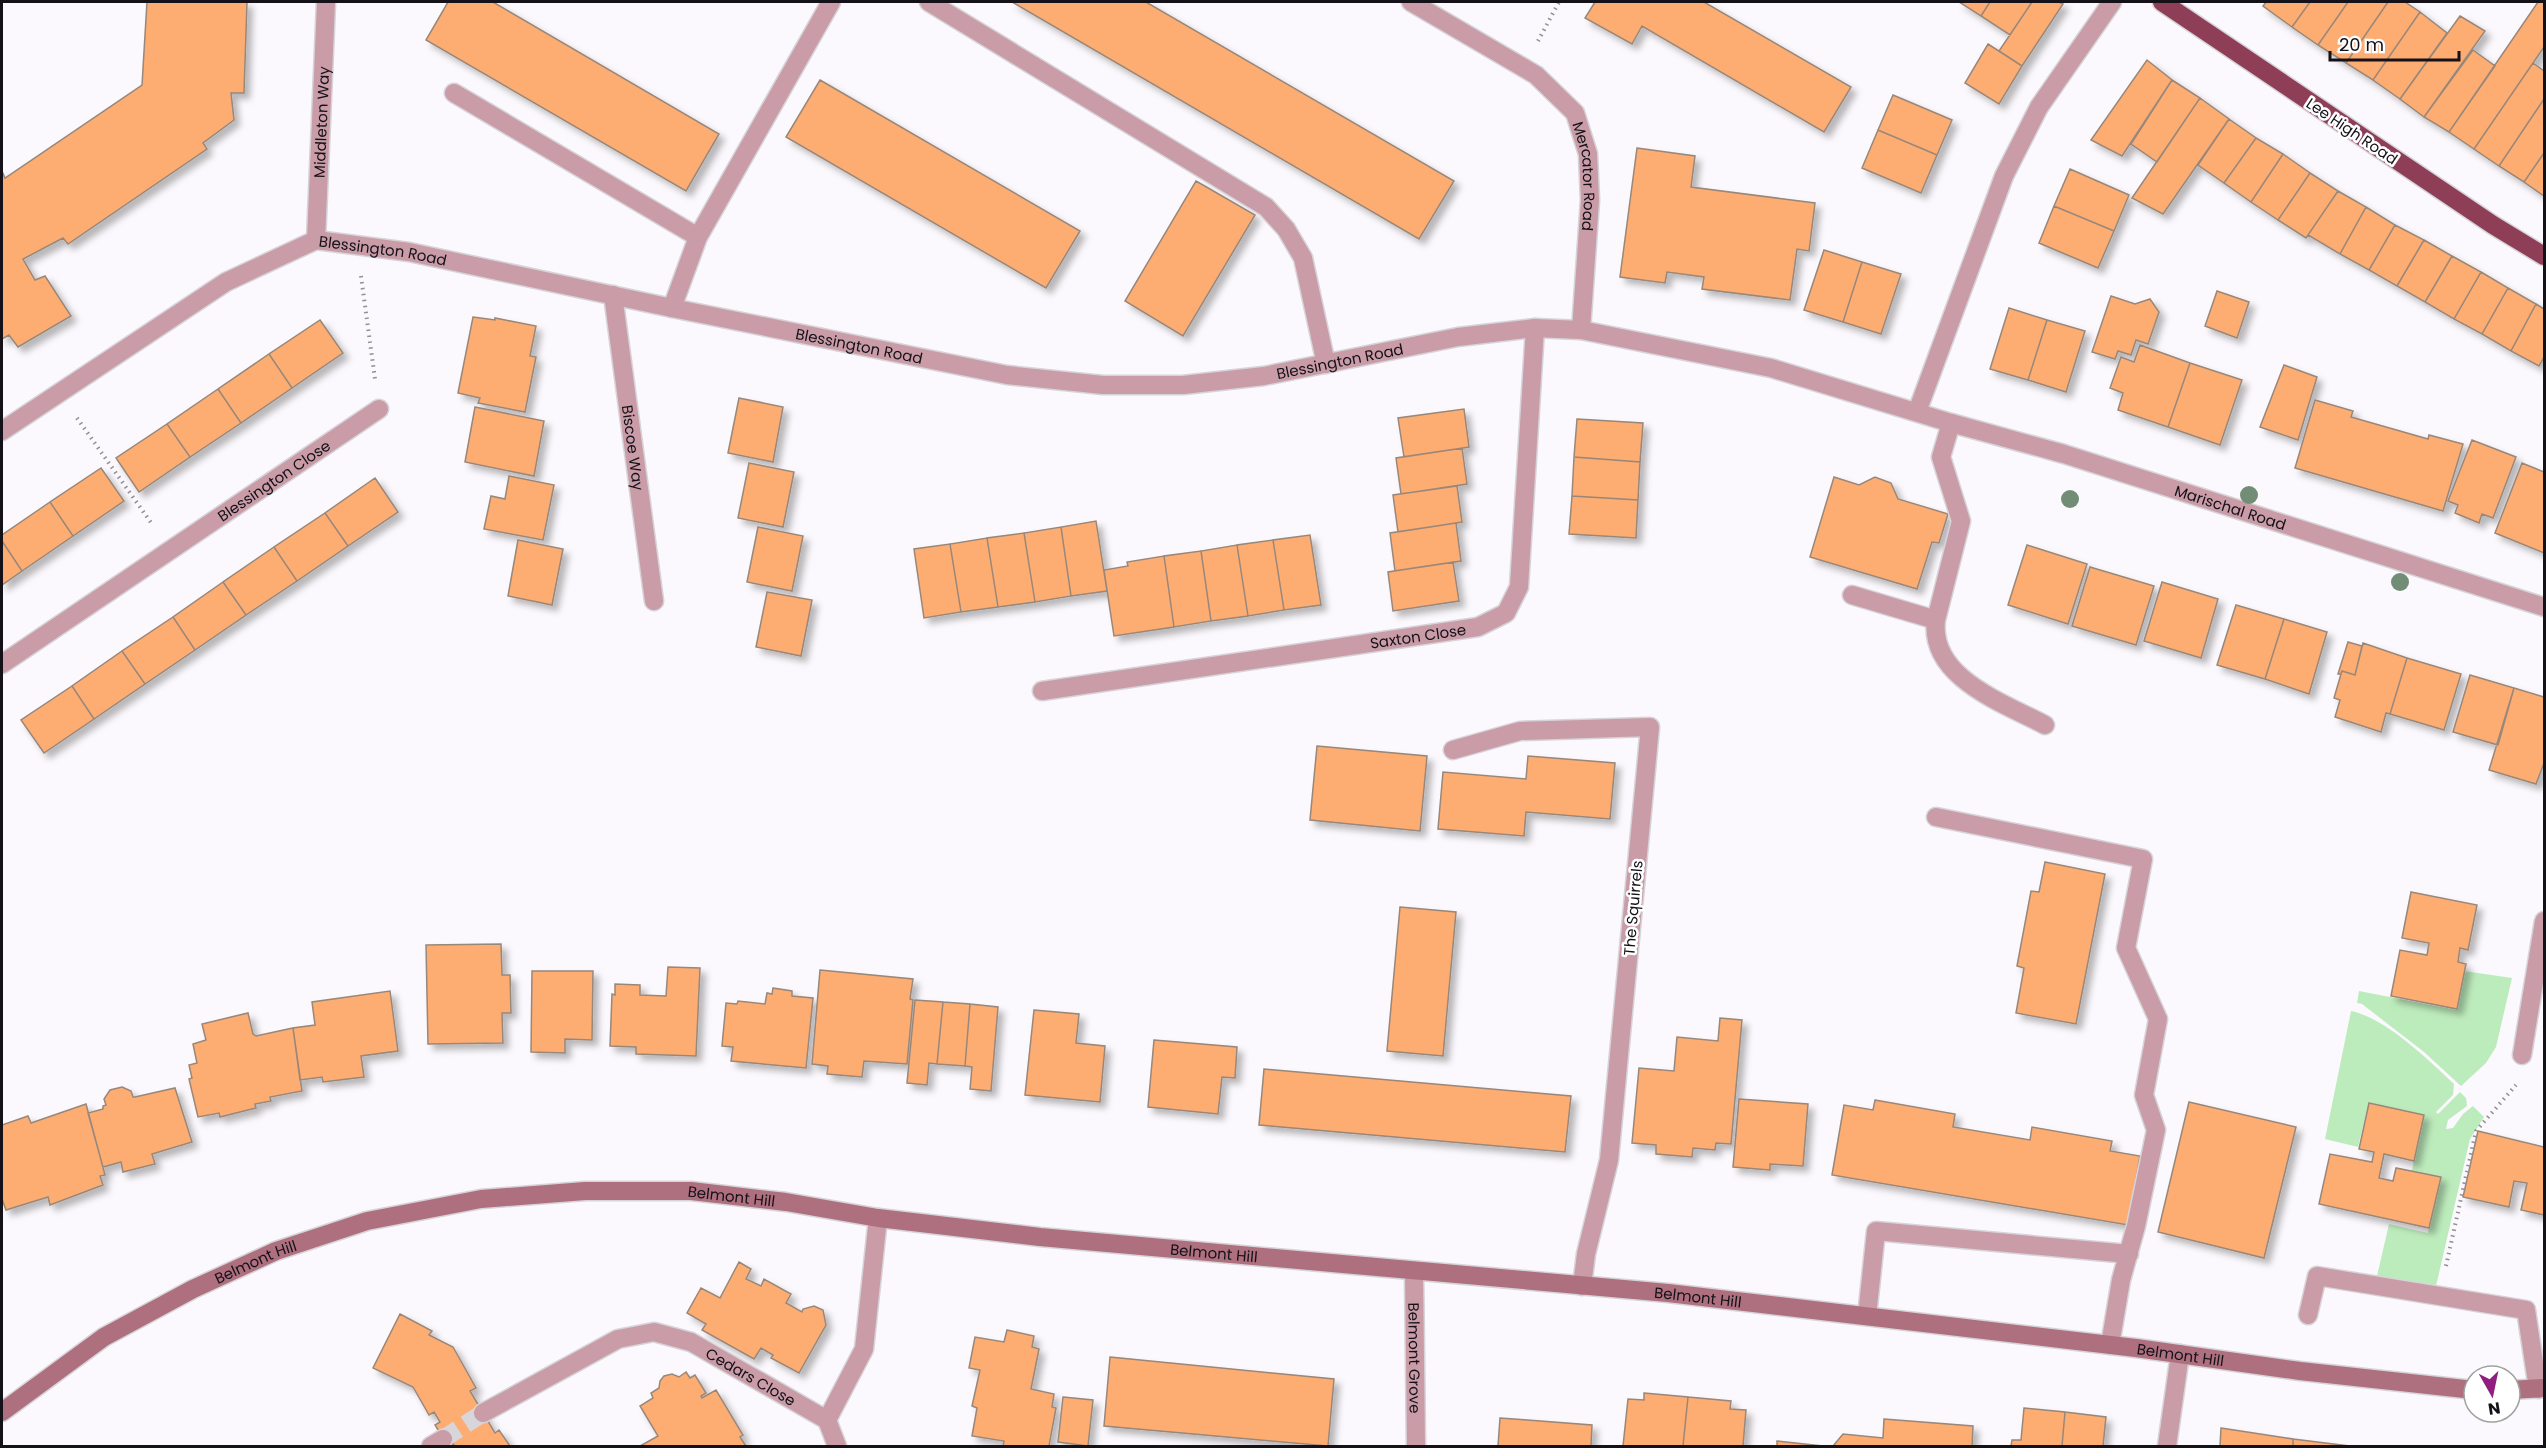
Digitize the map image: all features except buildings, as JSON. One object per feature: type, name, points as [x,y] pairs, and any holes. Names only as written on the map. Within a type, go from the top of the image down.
[{"type":"highway","name":"Lee High Road","points":[[2162,2],[2482,219],[2544,256]]},
{"type":"main road","name":"Belmont Hill","points":[[2,1412],[104,1337],[194,1289],[276,1251],[367,1221],[481,1199],[585,1191],[691,1191],[786,1202],[878,1218],[1040,1237],[1668,1293],[2110,1345],[2300,1371],[2462,1389]]},
{"type":"main road","points":[[2522,1390],[2541,1389]]},
{"type":"street","name":"Middleton Way","points":[[316,240],[326,2]]},
{"type":"street","points":[[672,308],[698,237],[831,2]]},
{"type":"street","points":[[929,2],[1266,207],[1286,229],[1303,258],[1326,364]]},
{"type":"street","name":"Mercator Road","points":[[1411,2],[1536,75],[1575,113],[1588,154],[1590,200],[1581,330]]},
{"type":"street","points":[[1917,412],[2004,176],[2039,107],[2112,2]]},
{"type":"street","points":[[454,93],[698,237]]},
{"type":"street","name":"Blessington Road","points":[[2,431],[226,282],[316,240],[409,252],[672,308],[1007,375],[1103,385],[1183,385],[1264,376],[1458,337],[1535,328],[1581,330],[1771,368]]},
{"type":"street","name":"Biscoe Way","points":[[613,295],[654,601]]},
{"type":"street","name":"Saxton Close","points":[[1042,691],[1478,627],[1506,613],[1519,587],[1535,328]]},
{"type":"street","name":"Marischal Road","points":[[1771,368],[1951,423],[2064,454],[2544,607]]},
{"type":"street","name":"Blessington Close","points":[[2,664],[379,410]]},
{"type":"street","points":[[1951,423],[1941,456],[1961,521],[1934,634],[1939,649],[1951,667],[1969,685],[2045,725]]},
{"type":"street","points":[[1852,595],[1936,620]]},
{"type":"street","name":"The Squirrels","points":[[1452,750],[1520,731],[1650,727],[1609,1160],[1586,1254],[1582,1287]]},
{"type":"street","points":[[1936,817],[2143,859],[2126,948],[2158,1019],[2144,1095],[2156,1130],[2129,1254],[2121,1280],[2110,1345]]},
{"type":"street","points":[[2522,1055],[2544,921]]},
{"type":"street","points":[[837,1446],[827,1420],[864,1349],[878,1218]]},
{"type":"street","points":[[1867,1316],[1876,1230],[2129,1254]]},
{"type":"street","name":"Belmont Grove","points":[[1414,1271],[1416,1446]]},
{"type":"street","points":[[2308,1315],[2317,1276],[2526,1310],[2541,1389]]},
{"type":"street","name":"Cedars Close","points":[[483,1413],[618,1339],[654,1332],[691,1342],[827,1420]]},
{"type":"street","points":[[2167,1446],[2180,1354]]},
{"type":"path","points":[[1523,68],[1559,2]]},
{"type":"path","points":[[357,244],[379,410]]},
{"type":"path","points":[[59,392],[170,551]]},
{"type":"path","points":[[2439,1296],[2476,1131],[2517,1083],[2522,1055]]},
{"type":"green space","points":[[2464,971],[2512,978],[2496,1047],[2486,1063],[2461,1086],[2424,1052],[2362,1004],[2357,1003],[2359,991],[2457,1010]]},
{"type":"green space","points":[[2351,1011],[2364,1015],[2392,1030],[2454,1084],[2453,1095],[2436,1112],[2438,1114],[2460,1092],[2466,1098],[2467,1106],[2448,1120],[2446,1129],[2453,1128],[2463,1114],[2473,1106],[2484,1117],[2470,1139],[2436,1286],[2377,1276],[2389,1224],[2428,1233],[2439,1182],[2411,1176],[2421,1121],[2367,1109],[2358,1147],[2325,1139]]},
{"type":"tunnel","points":[[443,1439],[483,1413]]}]
